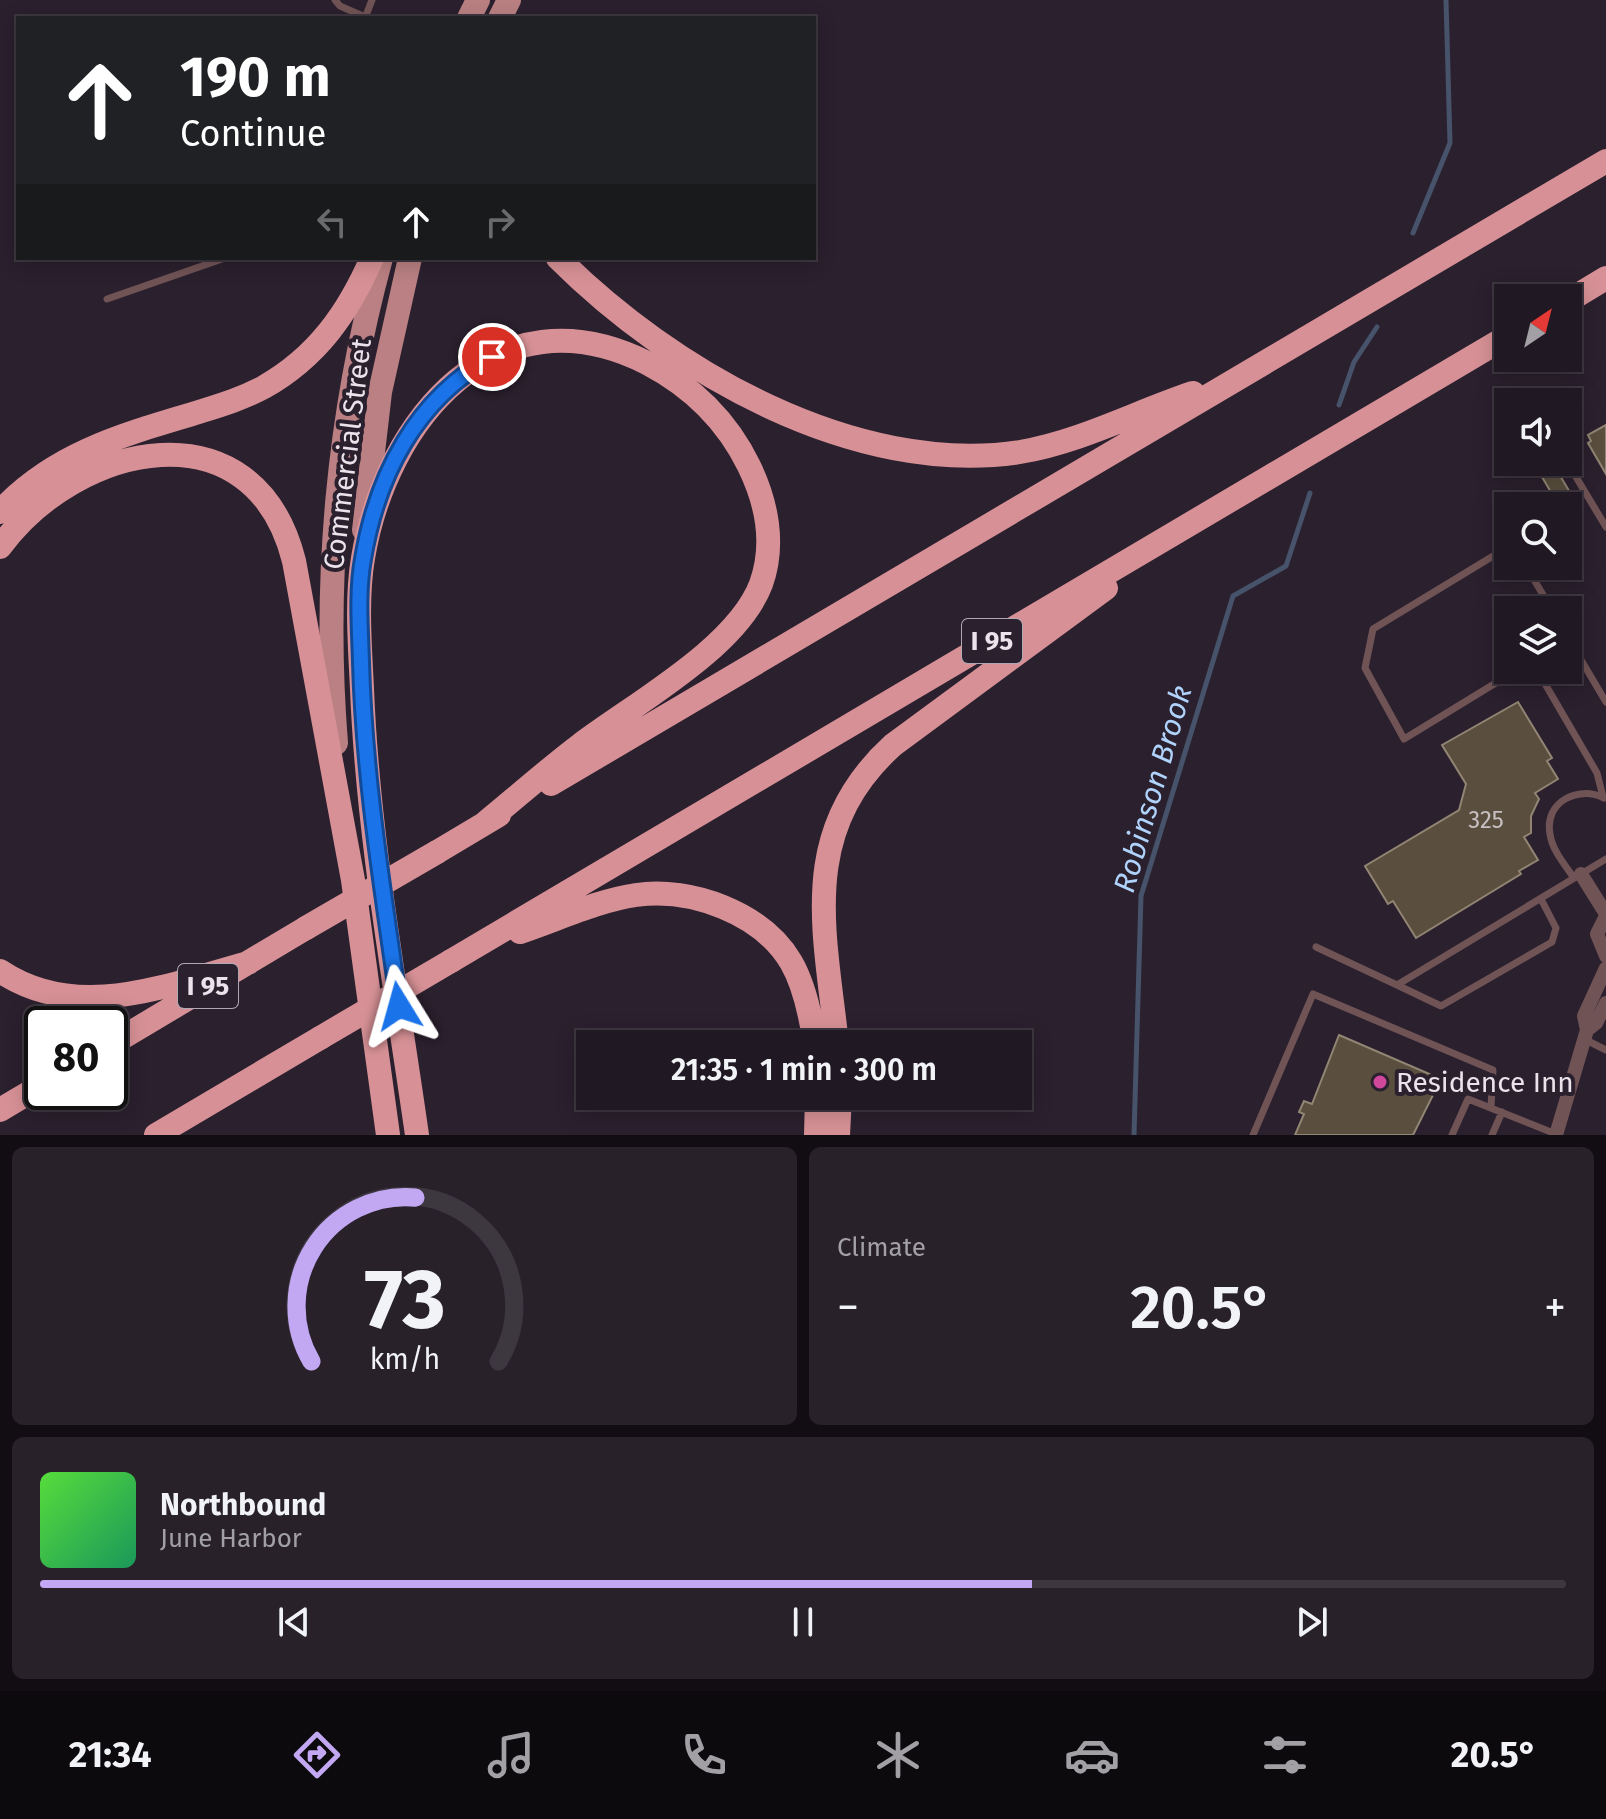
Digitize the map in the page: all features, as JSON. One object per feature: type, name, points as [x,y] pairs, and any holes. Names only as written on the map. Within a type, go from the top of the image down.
[{"type":"highway","name":"I 95","points":[[128,1034],[1606,161]]},
{"type":"highway","points":[[0,512],[42,474],[85,450],[237,400],[282,376],[337,324],[371,260]]},
{"type":"highway","points":[[560,260],[637,326],[723,382],[824,427],[911,452],[973,456],[1040,448],[1240,377]]},
{"type":"highway","points":[[1582,293],[1606,278]]},
{"type":"highway","points":[[362,561],[386,478],[417,421],[438,396],[468,371],[492,357],[527,345],[556,341],[589,343],[653,367],[712,412],[751,470],[766,513],[768,553],[758,590],[744,615],[719,642],[577,747],[485,823]]},
{"type":"highway","name":"I 95","points":[[156,1135],[1494,344]]},
{"type":"highway","points":[[0,547],[25,517],[52,494],[93,471],[134,456],[156,453],[194,456],[231,471],[255,489],[278,519],[292,551],[353,880]]},
{"type":"highway","points":[[835,1030],[822,911],[822,880],[833,833],[854,790],[893,745],[1071,616],[1172,534]]},
{"type":"highway","name":"Commercial Street","points":[[362,561],[360,646],[366,759],[417,1135]]},
{"type":"highway","name":"Commercial Street","points":[[353,880],[388,1135]]},
{"type":"highway","points":[[476,946],[628,896],[663,893],[700,899],[740,917],[785,953],[802,990],[812,1030]]},
{"type":"highway","points":[[0,971],[50,993],[95,998],[139,993],[248,963]]},
{"type":"highway","points":[[189,1135],[268,1069]]},
{"type":"highway","points":[[407,1069],[426,1135]]},
{"type":"highway","points":[[0,1110],[24,1096]]},
{"type":"highway","points":[[816,1135],[817,1110]]},
{"type":"highway","points":[[838,1135],[839,1110]]},
{"type":"main road","name":"Commercial Street","points":[[353,880],[335,732],[333,560],[347,418],[381,260]]},
{"type":"main road","name":"Commercial Street","points":[[362,561],[378,406],[410,260]]},
{"type":"street","points":[[1578,876],[1606,915],[1597,934],[1606,956]]},
{"type":"street","points":[[1556,1134],[1586,1035],[1584,1016],[1606,968]]},
{"type":"street","points":[[1586,1035],[1606,1003]]},
{"type":"lane","points":[[335,0],[340,6],[361,16]]},
{"type":"lane","points":[[107,299],[219,260]]},
{"type":"lane","points":[[1576,476],[1606,526]]},
{"type":"lane","points":[[1494,556],[1373,629],[1365,668],[1404,739],[1494,684]]},
{"type":"lane","points":[[1582,662],[1606,702]]},
{"type":"lane","points":[[1545,684],[1597,773],[1605,798],[1576,793],[1560,802],[1550,819],[1550,837],[1578,876]]},
{"type":"lane","points":[[1397,985],[1606,859]]},
{"type":"lane","points":[[1316,947],[1441,1006],[1552,942],[1556,928],[1541,899]]},
{"type":"lane","points":[[1253,1135],[1313,994],[1493,1070],[1491,1107]]},
{"type":"lane","points":[[1586,1035],[1606,1050]]},
{"type":"lane","points":[[1452,1135],[1468,1099],[1556,1134]]},
{"type":"lane","points":[[1492,1135],[1502,1112]]},
{"type":"building","points":[[1606,425],[1606,474],[1588,443],[1591,441],[1588,435]]},
{"type":"building","points":[[1542,476],[1560,476],[1570,492],[1551,492]]},
{"type":"building","points":[[1518,702],[1552,758],[1547,761],[1558,779],[1535,793],[1539,799],[1531,816],[1531,833],[1524,837],[1538,860],[1519,871],[1521,874],[1416,938],[1393,901],[1388,904],[1365,866],[1459,810],[1466,784],[1442,745]]},
{"type":"building","name":"Residence Inn","points":[[1339,1035],[1441,1079],[1413,1135],[1295,1135],[1304,1114],[1299,1112],[1304,1101],[1312,1104]]},
{"type":"waterway","name":"Robinson Brook","points":[[1413,233],[1450,143],[1446,0]]},
{"type":"waterway","name":"Robinson Brook","points":[[1339,405],[1354,362],[1377,327]]},
{"type":"waterway","name":"Robinson Brook","points":[[1134,1135],[1141,896],[1233,596],[1286,566],[1310,493]]},
{"type":"place","name":"Residence Inn","points":[[1380,1082]]},
{"type":"route","points":[[399,1006],[364,731],[360,646],[362,561],[381,490],[409,431],[454,381],[492,357]]}]
